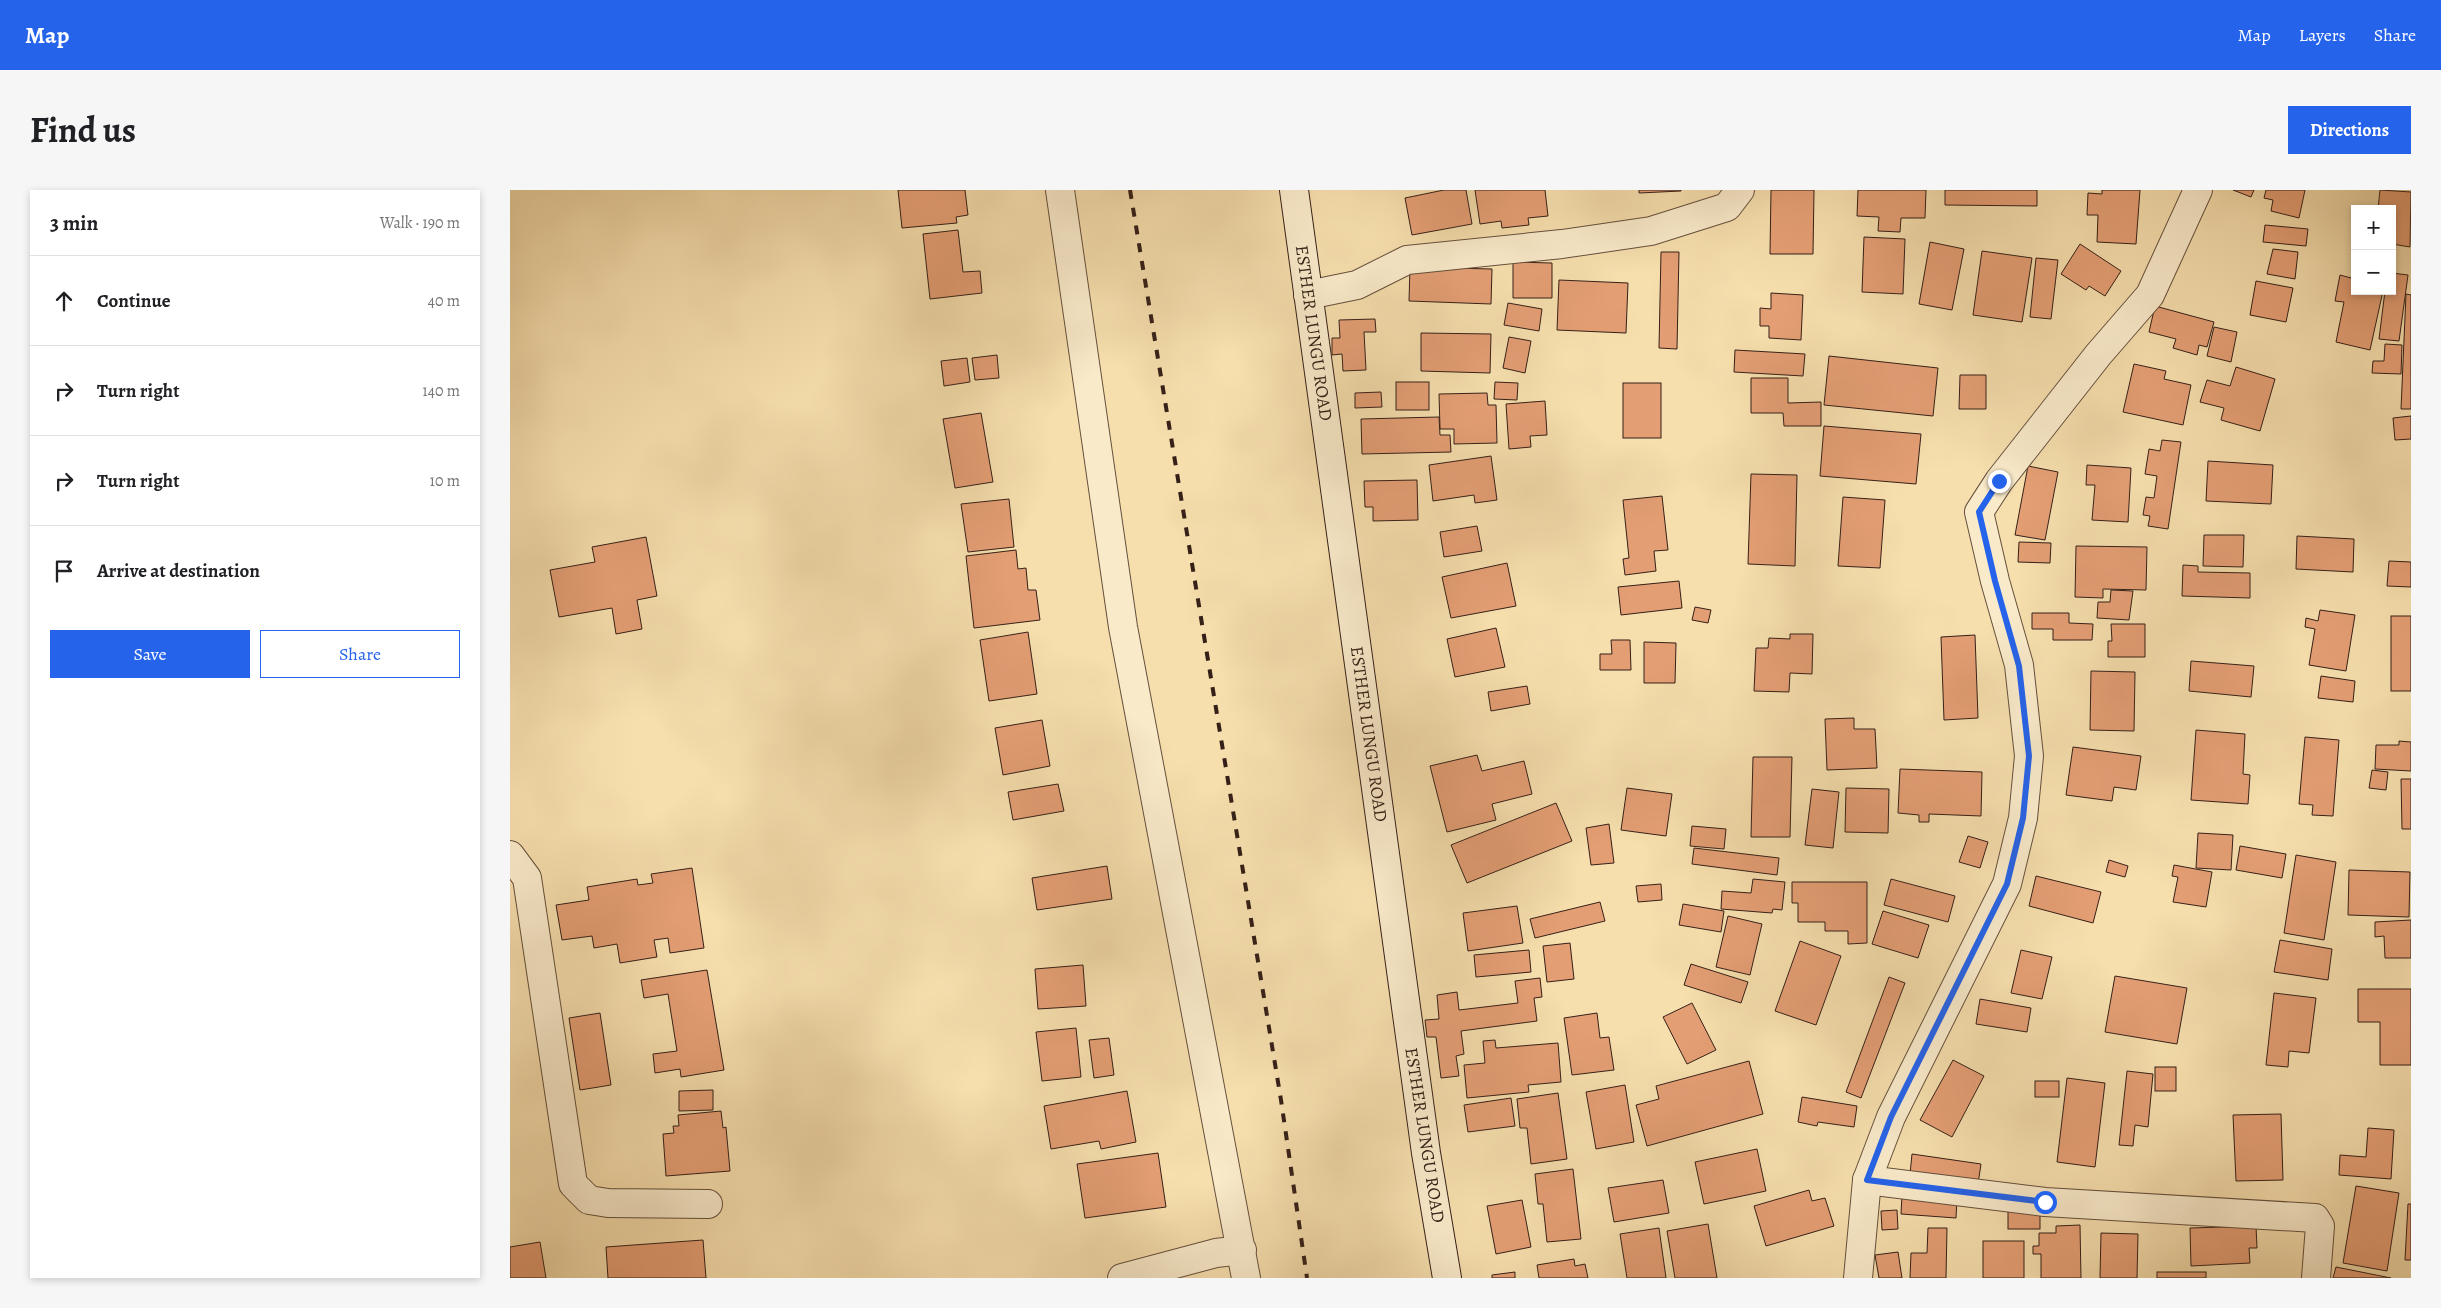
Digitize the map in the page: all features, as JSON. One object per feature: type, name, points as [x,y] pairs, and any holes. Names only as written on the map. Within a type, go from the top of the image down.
[{"type":"street","points":[[1060,190],[1123,627],[1246,1278]]},
{"type":"street","name":"ESTHER LUNGU ROAD","points":[[1294,190],[1426,1153],[1447,1278]]},
{"type":"street","points":[[1308,295],[1358,285],[1407,260],[1562,244],[1651,231],[1727,207],[1740,190]]},
{"type":"street","points":[[1858,1278],[1867,1180],[1895,1109],[2007,884],[2023,818],[2029,756],[2019,666],[1995,581],[1979,512],[1999,481],[2098,355],[2150,295],[2198,190]]},
{"type":"street","points":[[510,855],[527,878],[573,1184],[589,1200],[608,1203],[708,1204]]},
{"type":"street","points":[[1867,1180],[2045,1202],[2315,1218],[2320,1226],[2316,1278]]},
{"type":"street","points":[[1122,1278],[1216,1253],[1242,1250]]},
{"type":"building","points":[[898,190],[965,190],[968,215],[956,217],[957,223],[902,228]]},
{"type":"building","points":[[1444,190],[1466,190],[1472,224],[1412,235],[1405,198]]},
{"type":"building","points":[[1475,190],[1545,190],[1548,216],[1528,218],[1529,225],[1502,228],[1501,221],[1480,224]]},
{"type":"building","points":[[1639,190],[1681,190],[1681,191],[1639,193]]},
{"type":"building","points":[[1771,190],[1814,190],[1813,254],[1770,254]]},
{"type":"building","points":[[1858,190],[1926,190],[1925,218],[1901,218],[1900,232],[1878,231],[1879,217],[1857,216]]},
{"type":"building","points":[[1945,190],[2037,190],[2037,206],[1945,205]]},
{"type":"building","points":[[2102,190],[2140,190],[2136,244],[2097,242],[2098,215],[2087,215],[2088,193],[2102,194]]},
{"type":"building","points":[[2233,190],[2254,190],[2251,197]]},
{"type":"building","points":[[2266,190],[2305,190],[2299,218],[2271,211],[2273,200],[2264,198]]},
{"type":"building","points":[[2380,190],[2411,192],[2410,247],[2396,245],[2396,205],[2378,205]]},
{"type":"building","points":[[2265,225],[2308,229],[2306,246],[2263,242]]},
{"type":"building","points":[[958,230],[963,272],[980,271],[982,293],[930,299],[923,234]]},
{"type":"building","points":[[1864,237],[1905,239],[1903,294],[1862,292]]},
{"type":"building","points":[[1930,242],[1964,249],[1952,310],[1919,304]]},
{"type":"building","points":[[2080,244],[2121,271],[2105,296],[2089,286],[2086,290],[2061,274]]},
{"type":"building","points":[[2273,249],[2298,252],[2295,279],[2267,274]]},
{"type":"building","points":[[1982,251],[2032,258],[2022,322],[1973,315]]},
{"type":"building","points":[[1661,252],[1679,252],[1677,349],[1659,348]]},
{"type":"building","points":[[2036,258],[2058,260],[2051,319],[2030,317]]},
{"type":"building","points":[[1513,262],[1552,263],[1552,298],[1513,298]]},
{"type":"building","points":[[1410,267],[1492,269],[1491,304],[1409,301]]},
{"type":"building","points":[[2396,274],[2408,275],[2399,341],[2379,339],[2384,295],[2396,295]]},
{"type":"building","points":[[2340,275],[2351,278],[2351,295],[2382,295],[2370,350],[2336,342],[2344,302],[2335,301]]},
{"type":"building","points":[[1559,280],[1628,283],[1626,333],[1557,330]]},
{"type":"building","points":[[2256,281],[2293,288],[2286,322],[2250,315]]},
{"type":"building","points":[[1771,293],[1803,295],[1801,340],[1769,338],[1769,326],[1760,326],[1760,308],[1771,309]]},
{"type":"building","points":[[2406,294],[2411,295],[2411,409],[2401,409]]},
{"type":"building","points":[[1508,303],[1542,309],[1539,331],[1504,325]]},
{"type":"building","points":[[2155,306],[2214,322],[2207,347],[2199,345],[2197,355],[2173,348],[2176,339],[2149,332]]},
{"type":"building","points":[[1375,319],[1376,332],[1364,332],[1366,370],[1343,371],[1342,354],[1332,355],[1332,338],[1340,338],[1339,320]]},
{"type":"building","points":[[2214,327],[2237,332],[2231,362],[2207,356]]},
{"type":"building","points":[[1421,333],[1491,334],[1490,373],[1421,371]]},
{"type":"building","points":[[1509,337],[1531,341],[1525,373],[1503,368]]},
{"type":"building","points":[[2385,344],[2402,345],[2401,374],[2372,373],[2373,361],[2384,361]]},
{"type":"building","points":[[1735,350],[1805,354],[1803,376],[1734,372]]},
{"type":"building","points":[[997,355],[999,378],[975,380],[972,358]]},
{"type":"building","points":[[1829,356],[1938,368],[1933,416],[1824,405]]},
{"type":"building","points":[[967,358],[970,382],[944,386],[941,361]]},
{"type":"building","points":[[2134,364],[2166,371],[2164,379],[2191,385],[2183,425],[2123,412]]},
{"type":"building","points":[[2236,367],[2275,379],[2260,431],[2221,420],[2224,408],[2200,402],[2207,380],[2230,386]]},
{"type":"building","points":[[1960,375],[1986,375],[1986,409],[1959,409]]},
{"type":"building","points":[[1751,378],[1788,378],[1788,403],[1821,402],[1821,426],[1784,426],[1783,413],[1751,413]]},
{"type":"building","points":[[1396,382],[1429,382],[1429,410],[1396,410]]},
{"type":"building","points":[[1495,382],[1518,383],[1517,400],[1494,399]]},
{"type":"building","points":[[1623,383],[1661,383],[1661,438],[1623,438]]},
{"type":"building","points":[[1381,392],[1382,407],[1355,408],[1355,393]]},
{"type":"building","points":[[1487,393],[1488,405],[1496,405],[1497,443],[1454,444],[1454,429],[1440,429],[1439,394]]},
{"type":"building","points":[[1545,401],[1547,435],[1530,436],[1531,447],[1509,449],[1506,404]]},
{"type":"building","points":[[981,413],[993,482],[955,488],[943,419]]},
{"type":"building","points":[[2411,416],[2411,439],[2395,440],[2393,418]]},
{"type":"building","points":[[1439,417],[1440,435],[1450,435],[1451,452],[1362,454],[1361,419]]},
{"type":"building","points":[[1824,426],[1921,434],[1916,484],[1820,476]]},
{"type":"building","points":[[2162,440],[2181,442],[2168,529],[2148,526],[2150,516],[2143,515],[2146,497],[2154,498],[2157,476],[2145,474],[2149,449],[2160,451]]},
{"type":"building","points":[[1491,456],[1497,500],[1475,503],[1474,495],[1433,501],[1429,465]]},
{"type":"building","points":[[2208,461],[2273,465],[2271,504],[2206,501]]},
{"type":"building","points":[[2087,465],[2131,468],[2128,522],[2092,520],[2095,485],[2086,485]]},
{"type":"building","points":[[2028,466],[2058,472],[2045,540],[2015,535]]},
{"type":"building","points":[[1751,474],[1797,475],[1795,566],[1748,564]]},
{"type":"building","points":[[1417,480],[1418,520],[1373,521],[1373,507],[1365,507],[1364,481]]},
{"type":"building","points":[[1662,496],[1668,550],[1654,551],[1656,571],[1625,575],[1623,559],[1629,558],[1623,500]]},
{"type":"building","points":[[1843,497],[1885,500],[1880,568],[1838,566]]},
{"type":"building","points":[[1009,499],[1014,547],[968,552],[961,504]]},
{"type":"building","points":[[1477,526],[1482,551],[1444,557],[1440,532]]},
{"type":"building","points":[[2204,535],[2244,535],[2243,567],[2203,566]]},
{"type":"building","points":[[2297,536],[2354,539],[2353,572],[2296,569]]},
{"type":"building","points":[[646,537],[657,596],[637,600],[642,629],[616,634],[612,608],[559,617],[550,570],[595,562],[592,547]]},
{"type":"building","points":[[2019,542],[2051,543],[2050,563],[2018,562]]},
{"type":"building","points":[[2076,546],[2147,547],[2146,590],[2103,589],[2103,598],[2075,597]]},
{"type":"building","points":[[1016,550],[1018,569],[1026,568],[1028,590],[1036,590],[1040,620],[974,628],[966,556]]},
{"type":"building","points":[[2389,561],[2411,562],[2411,587],[2387,586]]},
{"type":"building","points":[[1507,563],[1516,606],[1451,618],[1442,577]]},
{"type":"building","points":[[2183,565],[2198,566],[2198,572],[2250,573],[2250,598],[2182,596]]},
{"type":"building","points":[[1679,581],[1682,608],[1621,615],[1618,587]]},
{"type":"building","points":[[2111,590],[2133,591],[2129,620],[2097,618],[2098,602],[2110,602]]},
{"type":"building","points":[[1695,607],[1711,610],[1708,623],[1692,620]]},
{"type":"building","points":[[2320,610],[2355,615],[2346,671],[2309,665],[2315,629],[2305,627],[2306,618],[2318,621]]},
{"type":"building","points":[[2032,613],[2069,613],[2069,623],[2093,624],[2092,640],[2053,640],[2053,629],[2032,629]]},
{"type":"building","points":[[2391,616],[2411,616],[2411,691],[2391,691]]},
{"type":"building","points":[[2111,624],[2145,624],[2145,657],[2108,657],[2108,641],[2112,641]]},
{"type":"building","points":[[1496,628],[1505,667],[1455,677],[1447,639]]},
{"type":"building","points":[[1028,632],[1037,694],[989,701],[980,640]]},
{"type":"building","points":[[1790,634],[1813,634],[1812,674],[1790,673],[1789,692],[1754,691],[1756,648],[1768,648],[1769,638],[1790,639]]},
{"type":"building","points":[[1975,635],[1978,718],[1944,720],[1941,637]]},
{"type":"building","points":[[1611,640],[1630,640],[1631,670],[1600,670],[1600,654],[1612,654]]},
{"type":"building","points":[[1644,642],[1676,643],[1675,683],[1644,683]]},
{"type":"building","points":[[2191,661],[2254,666],[2251,697],[2189,691]]},
{"type":"building","points":[[2091,671],[2135,672],[2134,731],[2090,730]]},
{"type":"building","points":[[2321,676],[2355,681],[2353,702],[2318,698]]},
{"type":"building","points":[[1527,686],[1530,704],[1491,711],[1488,692]]},
{"type":"building","points":[[1854,718],[1854,729],[1875,729],[1877,768],[1827,770],[1825,719]]},
{"type":"building","points":[[1042,720],[1050,766],[1003,775],[995,728]]},
{"type":"building","points":[[2196,730],[2245,734],[2243,774],[2250,775],[2248,804],[2191,800]]},
{"type":"building","points":[[2305,737],[2339,740],[2333,816],[2312,815],[2313,805],[2299,804]]},
{"type":"building","points":[[2399,741],[2411,742],[2411,771],[2375,769],[2376,745],[2399,745]]},
{"type":"building","points":[[2073,747],[2141,756],[2136,790],[2114,787],[2112,801],[2066,795]]},
{"type":"building","points":[[1477,755],[1482,771],[1524,761],[1532,794],[1492,804],[1496,820],[1447,832],[1430,766]]},
{"type":"building","points":[[1753,757],[1792,757],[1790,837],[1751,837]]},
{"type":"building","points":[[1900,769],[1982,772],[1981,816],[1929,814],[1929,822],[1919,822],[1919,815],[1898,813]]},
{"type":"building","points":[[2372,770],[2388,772],[2386,790],[2369,788]]},
{"type":"building","points":[[2401,779],[2411,779],[2411,829],[2402,829]]},
{"type":"building","points":[[1058,784],[1064,811],[1013,820],[1008,792]]},
{"type":"building","points":[[1627,788],[1672,794],[1666,836],[1621,830]]},
{"type":"building","points":[[1846,788],[1889,789],[1888,833],[1845,832]]},
{"type":"building","points":[[1812,789],[1839,792],[1833,848],[1805,845]]},
{"type":"building","points":[[1556,803],[1572,841],[1467,883],[1451,845]]},
{"type":"building","points":[[1609,824],[1614,863],[1591,865],[1586,828]]},
{"type":"building","points":[[1692,826],[1726,829],[1724,849],[1690,846]]},
{"type":"building","points":[[2198,833],[2233,835],[2231,870],[2196,868]]},
{"type":"building","points":[[1968,836],[1988,842],[1980,868],[1959,862]]},
{"type":"building","points":[[2240,846],[2286,854],[2282,878],[2236,870]]},
{"type":"building","points":[[1694,848],[1779,858],[1777,875],[1692,864]]},
{"type":"building","points":[[2296,855],[2336,862],[2324,940],[2284,933]]},
{"type":"building","points":[[2109,860],[2128,866],[2125,877],[2106,872]]},
{"type":"building","points":[[2174,865],[2212,872],[2206,907],[2173,902],[2178,877],[2172,876]]},
{"type":"building","points":[[1107,866],[1112,899],[1037,910],[1032,878]]},
{"type":"building","points":[[692,868],[704,948],[670,953],[668,938],[654,940],[657,957],[620,963],[617,944],[594,948],[592,936],[562,940],[556,905],[589,900],[587,887],[637,879],[638,885],[653,883],[651,874]]},
{"type":"building","points":[[2349,870],[2410,872],[2409,917],[2348,915]]},
{"type":"building","points":[[2036,876],[2101,892],[2093,923],[2029,906]]},
{"type":"building","points":[[1753,879],[1785,882],[1782,910],[1773,909],[1772,913],[1721,909],[1722,891],[1751,893]]},
{"type":"building","points":[[1891,879],[1955,896],[1948,922],[1884,905]]},
{"type":"building","points":[[1792,882],[1867,882],[1867,943],[1848,944],[1848,931],[1825,931],[1825,922],[1798,922],[1798,903],[1792,903]]},
{"type":"building","points":[[1661,884],[1662,900],[1638,902],[1636,886]]},
{"type":"building","points":[[1600,902],[1605,921],[1535,938],[1530,919]]},
{"type":"building","points":[[1683,904],[1724,911],[1721,932],[1679,925]]},
{"type":"building","points":[[1517,906],[1523,943],[1468,951],[1463,913]]},
{"type":"building","points":[[1883,911],[1929,925],[1918,958],[1872,944]]},
{"type":"building","points":[[1728,916],[1762,924],[1750,975],[1716,967]]},
{"type":"building","points":[[2411,920],[2411,958],[2385,958],[2384,936],[2375,937],[2375,922]]},
{"type":"building","points":[[2280,940],[2332,949],[2328,980],[2274,972]]},
{"type":"building","points":[[1800,941],[1841,956],[1816,1025],[1775,1011]]},
{"type":"building","points":[[1570,943],[1574,979],[1547,982],[1543,946]]},
{"type":"building","points":[[1529,950],[1531,972],[1476,977],[1474,955]]},
{"type":"building","points":[[2021,950],[2052,957],[2042,999],[2011,993]]},
{"type":"building","points":[[1691,964],[1748,982],[1741,1003],[1684,985]]},
{"type":"building","points":[[1083,965],[1086,1006],[1038,1009],[1035,969]]},
{"type":"building","points":[[707,970],[724,1070],[681,1077],[680,1069],[655,1073],[653,1054],[677,1051],[668,994],[644,998],[641,980]]},
{"type":"building","points":[[2115,976],[2187,988],[2177,1044],[2105,1032]]},
{"type":"building","points":[[1889,977],[1905,983],[1861,1098],[1846,1092]]},
{"type":"building","points":[[1540,978],[1542,997],[1534,998],[1537,1021],[1461,1031],[1464,1054],[1456,1056],[1459,1076],[1441,1078],[1436,1037],[1427,1037],[1425,1020],[1439,1019],[1437,995],[1457,992],[1459,1010],[1518,1003],[1515,981]]},
{"type":"building","points":[[2358,989],[2411,989],[2411,1065],[2380,1065],[2380,1022],[2358,1022]]},
{"type":"building","points":[[2274,993],[2316,998],[2309,1053],[2289,1051],[2288,1067],[2266,1065]]},
{"type":"building","points":[[1980,999],[2031,1008],[2027,1032],[1976,1024]]},
{"type":"building","points":[[1692,1003],[1716,1050],[1687,1064],[1663,1017]]},
{"type":"building","points":[[600,1013],[611,1085],[580,1090],[569,1018]]},
{"type":"building","points":[[1597,1013],[1600,1038],[1609,1037],[1614,1070],[1572,1075],[1564,1018]]},
{"type":"building","points":[[1076,1028],[1081,1077],[1042,1081],[1036,1032]]},
{"type":"building","points":[[1109,1038],[1114,1075],[1094,1078],[1089,1040]]},
{"type":"building","points":[[1495,1040],[1496,1048],[1558,1043],[1561,1082],[1528,1085],[1529,1092],[1467,1098],[1464,1065],[1485,1063],[1483,1041]]},
{"type":"building","points":[[1953,1060],[1984,1076],[1952,1137],[1920,1120]]},
{"type":"building","points":[[1749,1061],[1763,1114],[1647,1146],[1636,1105],[1659,1099],[1656,1086]]},
{"type":"building","points":[[2155,1067],[2176,1067],[2176,1091],[2155,1091]]},
{"type":"building","points":[[2127,1071],[2153,1074],[2148,1127],[2135,1125],[2133,1146],[2119,1145]]},
{"type":"building","points":[[2067,1078],[2105,1083],[2095,1167],[2057,1162]]},
{"type":"building","points":[[2035,1081],[2059,1081],[2059,1097],[2035,1097]]},
{"type":"building","points":[[1625,1085],[1634,1142],[1596,1149],[1586,1092]]},
{"type":"building","points":[[713,1090],[713,1110],[679,1111],[679,1091]]},
{"type":"building","points":[[1127,1091],[1136,1142],[1101,1149],[1099,1141],[1051,1149],[1044,1106]]},
{"type":"building","points":[[1558,1093],[1567,1159],[1531,1164],[1527,1128],[1520,1128],[1517,1099]]},
{"type":"building","points":[[1802,1097],[1857,1106],[1854,1127],[1818,1122],[1817,1126],[1798,1122]]},
{"type":"building","points":[[1511,1098],[1515,1126],[1468,1132],[1464,1105]]},
{"type":"building","points":[[721,1111],[723,1128],[726,1127],[730,1171],[666,1176],[663,1134],[674,1133],[673,1126],[679,1126],[678,1115]]},
{"type":"building","points":[[2281,1114],[2283,1180],[2236,1181],[2233,1115]]},
{"type":"building","points":[[2368,1128],[2394,1130],[2391,1179],[2339,1175],[2340,1155],[2366,1157]]},
{"type":"building","points":[[1757,1149],[1766,1191],[1704,1204],[1695,1162]]},
{"type":"building","points":[[1158,1153],[1166,1207],[1085,1218],[1077,1164]]},
{"type":"building","points":[[1912,1154],[1981,1164],[1978,1184],[1910,1174]]},
{"type":"building","points":[[1573,1169],[1581,1239],[1547,1242],[1543,1204],[1538,1204],[1535,1174]]},
{"type":"building","points":[[1663,1180],[1669,1213],[1614,1222],[1608,1188]]},
{"type":"building","points":[[2356,1186],[2399,1193],[2387,1271],[2343,1263]]},
{"type":"building","points":[[1809,1190],[1812,1201],[1825,1198],[1834,1226],[1766,1246],[1754,1206]]},
{"type":"building","points":[[1902,1195],[1957,1199],[1956,1218],[1901,1214]]},
{"type":"building","points":[[1522,1200],[1531,1247],[1496,1254],[1487,1206]]},
{"type":"building","points":[[2408,1204],[2411,1204],[2411,1260],[2405,1260]]},
{"type":"building","points":[[2008,1206],[2040,1206],[2040,1229],[2008,1229]]},
{"type":"building","points":[[1897,1210],[1898,1229],[1882,1230],[1881,1211]]},
{"type":"building","points":[[1708,1224],[1717,1278],[1675,1278],[1667,1231]]},
{"type":"building","points":[[2080,1225],[2081,1278],[2041,1278],[2041,1254],[2033,1254],[2033,1246],[2039,1246],[2039,1233],[2056,1233],[2056,1226]]},
{"type":"building","points":[[2256,1226],[2257,1248],[2249,1248],[2250,1263],[2191,1266],[2190,1228]]},
{"type":"building","points":[[1659,1228],[1666,1278],[1627,1278],[1620,1234]]},
{"type":"building","points":[[1928,1228],[1947,1228],[1946,1278],[1910,1278],[1911,1253],[1927,1253]]},
{"type":"building","points":[[2101,1233],[2138,1234],[2137,1278],[2100,1278]]},
{"type":"building","points":[[703,1240],[706,1278],[608,1278],[606,1247]]},
{"type":"building","points":[[1983,1241],[2024,1241],[2024,1278],[1983,1278]]},
{"type":"building","points":[[540,1242],[546,1278],[510,1278],[510,1247]]},
{"type":"building","points":[[1898,1252],[1902,1278],[1879,1278],[1875,1255]]},
{"type":"building","points":[[1574,1259],[1575,1266],[1585,1264],[1588,1278],[1539,1278],[1537,1265]]},
{"type":"building","points":[[2336,1267],[2391,1278],[2333,1278]]},
{"type":"building","points":[[1515,1272],[1515,1278],[1492,1278],[1492,1275]]},
{"type":"building","points":[[2157,1272],[2206,1272],[2206,1278],[2157,1278]]},
{"type":"railway","points":[[1130,190],[1281,1100],[1307,1278]]},
{"type":"route","points":[[1999,481],[1979,512],[1995,581],[2019,666],[2029,756],[2023,818],[2007,884],[1891,1117],[1867,1180],[2045,1202]]}]
